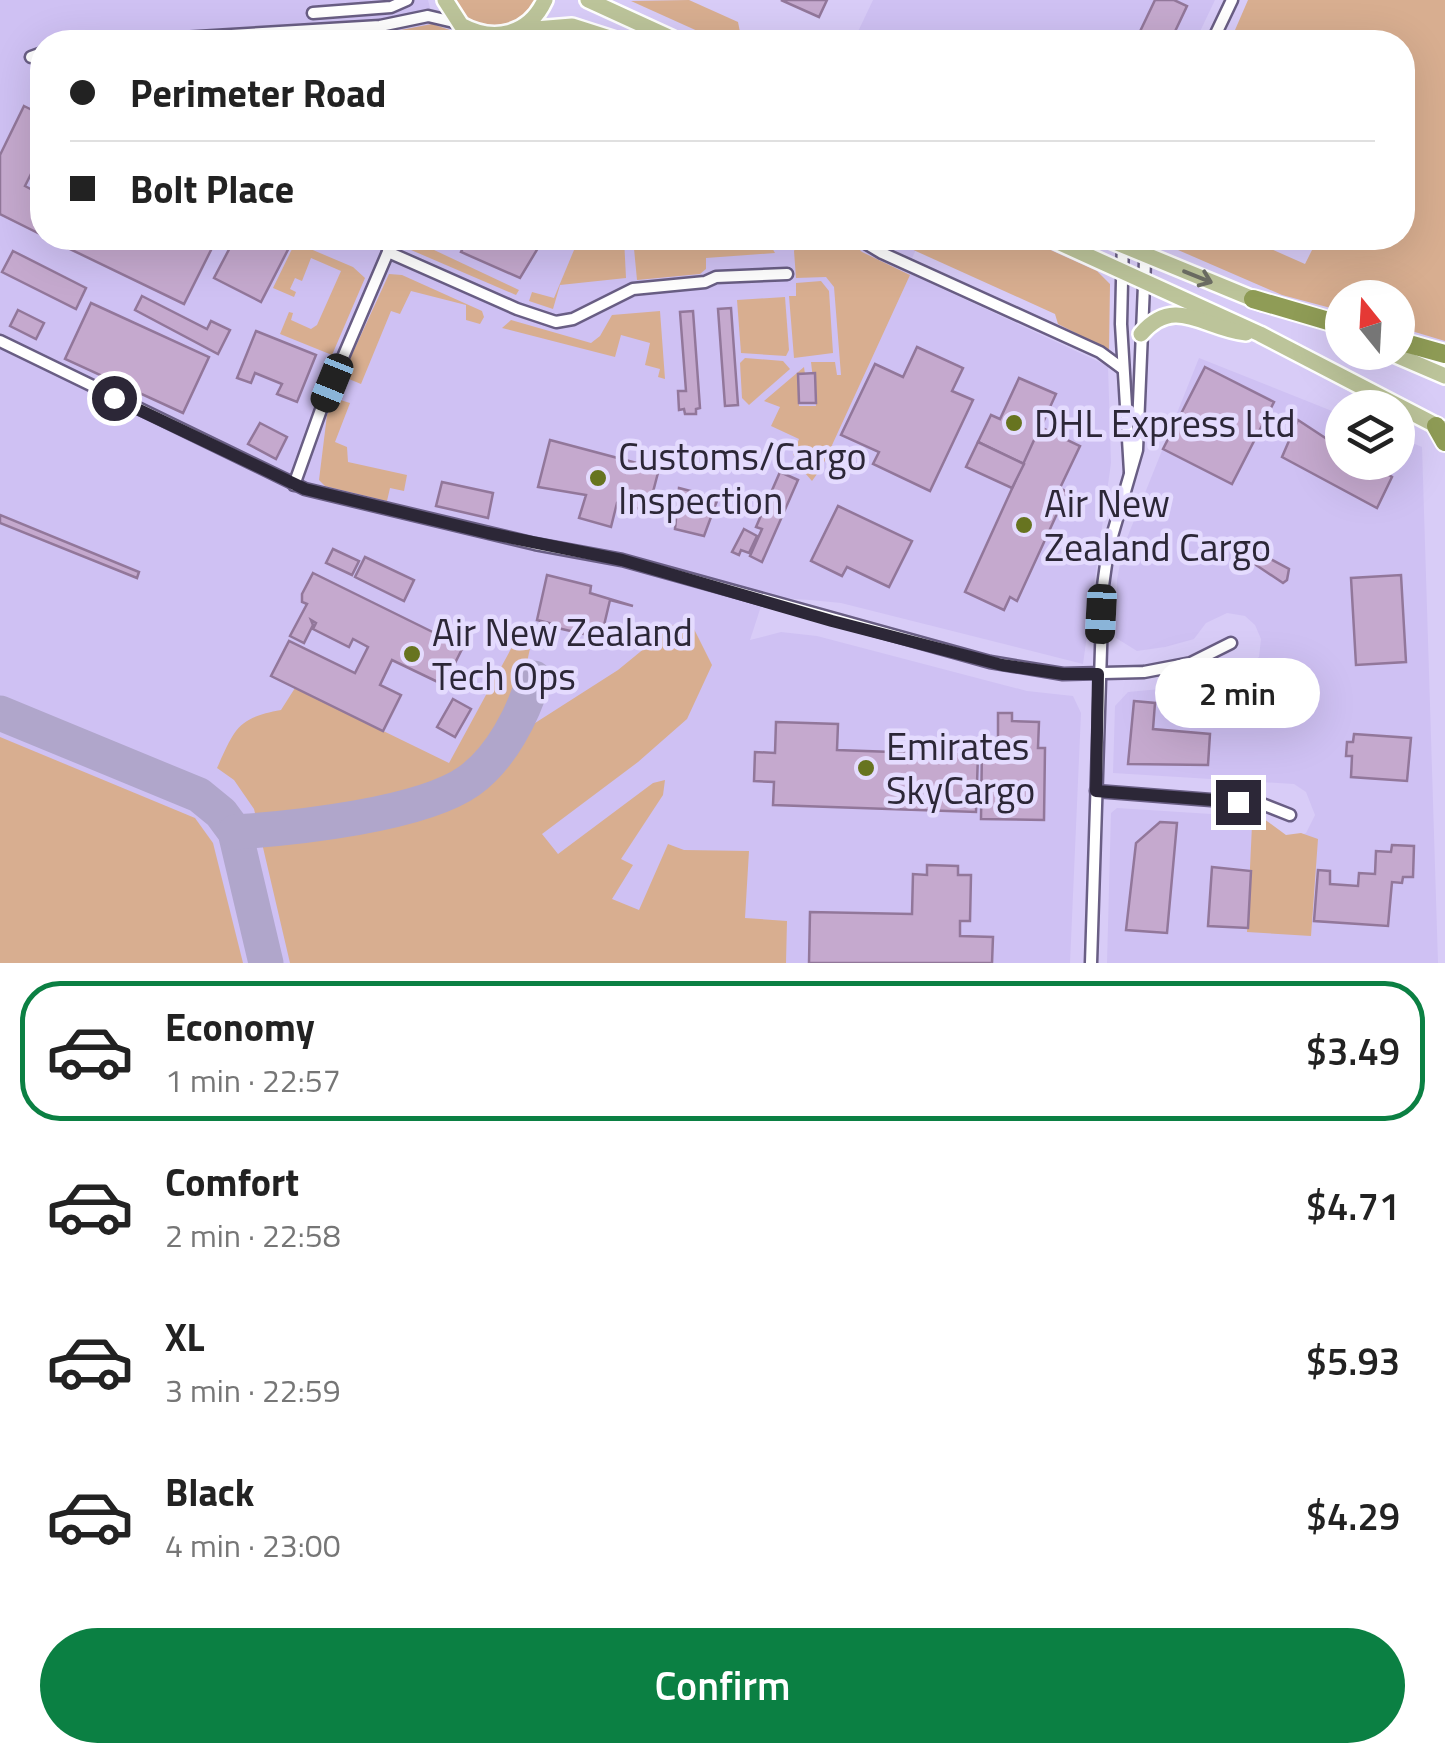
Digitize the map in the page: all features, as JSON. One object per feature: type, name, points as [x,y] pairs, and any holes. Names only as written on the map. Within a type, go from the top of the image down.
[{"type":"highway","points":[[1253,300],[1325,320]]},
{"type":"highway","points":[[1415,346],[1445,354]]},
{"type":"main road","points":[[445,0],[460,24],[473,30]]},
{"type":"main road","points":[[515,30],[532,20],[545,0]]},
{"type":"main road","points":[[588,0],[654,30]]},
{"type":"main road","points":[[545,30],[572,26],[584,30]]},
{"type":"main road","points":[[1075,250],[1260,334],[1442,433]]},
{"type":"main road","points":[[1136,250],[1325,328]]},
{"type":"main road","points":[[1141,334],[1152,320],[1178,314],[1226,331],[1260,334]]},
{"type":"main road","points":[[1415,363],[1445,376]]},
{"type":"street","points":[[313,13],[391,7],[408,0]]},
{"type":"street","points":[[1218,30],[1232,0]]},
{"type":"street","points":[[314,30],[380,26],[428,16],[460,24],[462,30]]},
{"type":"street","points":[[877,250],[1081,344],[1123,369]]},
{"type":"street","points":[[1122,250],[1123,369],[1130,473]]},
{"type":"street","points":[[1092,963],[1104,571],[1138,450],[1144,250]]},
{"type":"street","points":[[294,486],[323,404],[388,252],[517,310],[556,322],[574,318],[633,289],[704,282],[716,277],[787,274]]},
{"type":"street","points":[[0,342],[294,486],[471,530],[622,560],[990,662],[1063,674],[1169,669],[1231,643]]},
{"type":"street","points":[[1096,791],[1262,804],[1290,815]]},
{"type":"shaded area","points":[[0,0],[428,0],[436,30],[30,30],[30,250],[916,250],[906,272],[1108,366],[1111,463],[1083,664],[841,603],[810,600],[764,597],[750,640],[781,632],[817,636],[1027,691],[1073,696],[1081,713],[1070,963],[0,963]]},
{"type":"shaded area","points":[[454,0],[537,0],[518,19],[495,26],[472,21]]},
{"type":"shaded area","points":[[689,0],[738,22],[740,30],[695,30],[631,1]]},
{"type":"shaded area","points":[[873,0],[1215,0],[1201,30],[859,30]]},
{"type":"shaded area","points":[[1248,0],[1445,0],[1445,341],[1415,332],[1415,280],[1325,280],[1325,306],[1282,295],[1178,250],[1273,250],[1305,264],[1312,250],[1415,250],[1415,30],[1235,30]]},
{"type":"shaded area","points":[[432,24],[450,30],[400,30]]},
{"type":"shaded area","points":[[292,250],[313,250],[353,267],[365,278],[332,355],[280,334],[289,312],[293,313],[291,320],[311,329],[317,325],[341,271],[311,258],[302,281],[295,278],[290,289],[296,292],[294,297],[273,288]]},
{"type":"shaded area","points":[[411,250],[434,250],[519,290],[516,295]]},
{"type":"shaded area","points":[[574,250],[625,250],[626,278],[560,285],[553,309],[529,301],[532,292],[554,298]]},
{"type":"shaded area","points":[[634,250],[775,253],[706,258],[706,269],[700,274],[637,280]]},
{"type":"shaded area","points":[[860,250],[910,275],[822,467],[812,481],[805,473],[808,462],[793,455],[799,439],[771,426],[780,407],[764,401],[804,367],[805,374],[798,375],[799,406],[816,406],[811,362],[835,362],[837,375],[841,375],[834,287],[826,277],[796,278],[794,251]]},
{"type":"shaded area","points":[[913,250],[1051,250],[1097,271],[1110,284],[1109,350],[1058,324],[1055,314]]},
{"type":"shaded area","points":[[389,274],[402,275],[482,311],[484,317],[480,324],[466,320],[466,305],[411,291],[400,314],[391,311],[361,384],[344,377],[344,372]]},
{"type":"shaded area","points":[[821,281],[829,291],[833,353],[794,358],[789,296],[796,296],[796,283]]},
{"type":"shaded area","points":[[785,297],[789,350],[786,356],[741,353],[737,300]]},
{"type":"shaded area","points":[[660,311],[665,379],[658,377],[660,369],[645,365],[650,343],[621,335],[615,357],[502,328],[511,320],[591,343],[612,315]]},
{"type":"shaded area","points":[[745,358],[783,361],[790,369],[749,405],[742,398],[740,363]]},
{"type":"shaded area","points":[[1199,358],[1325,408],[1325,480],[1415,480],[1415,444],[1422,447],[1438,963],[1107,963],[1111,813],[1117,808],[1258,817],[1278,834],[1292,839],[1306,833],[1315,815],[1306,792],[1294,784],[1113,773],[1115,706],[1128,692],[1171,688],[1218,674],[1234,674],[1259,657],[1261,639],[1255,625],[1245,616],[1227,613],[1206,623],[1194,639],[1165,647],[1137,651],[1116,638],[1117,580],[1123,548]]},
{"type":"shaded area","points":[[337,399],[350,403],[335,442],[347,447],[348,462],[407,475],[404,491],[390,488],[387,501],[325,486],[319,480],[327,415]]},
{"type":"shaded area","points":[[691,623],[712,665],[687,719],[638,762],[542,834],[558,854],[653,783],[665,780],[663,795],[621,859],[633,865],[612,899],[639,910],[668,844],[684,850],[749,851],[745,918],[787,921],[786,963],[290,963],[254,809],[234,780],[217,768],[239,727],[255,717],[281,710],[295,688],[449,763],[515,635],[532,639],[511,714],[492,748],[465,775],[477,783],[489,776],[521,732],[618,670],[673,625]]},
{"type":"shaded area","points":[[0,737],[195,818],[213,843],[243,963],[0,963]]},
{"type":"shaded area","points":[[1243,815],[1260,816],[1286,835],[1301,833],[1318,839],[1311,936],[1247,932],[1252,825],[1243,824]]},
{"type":"building","points":[[781,0],[827,0],[819,17]]},
{"type":"building","points":[[1155,0],[1174,0],[1187,6],[1176,30],[1141,30]]},
{"type":"building","points":[[24,106],[30,109],[30,176],[25,186],[30,189],[30,229],[0,214],[0,155]]},
{"type":"building","points":[[72,250],[211,250],[184,304]]},
{"type":"building","points":[[229,250],[288,250],[261,302],[214,278]]},
{"type":"building","points":[[462,250],[537,250],[520,278]]},
{"type":"building","points":[[13,251],[86,288],[76,309],[2,272]]},
{"type":"building","points":[[142,296],[207,329],[211,321],[230,330],[218,354],[135,310]]},
{"type":"building","points":[[91,303],[209,357],[183,413],[65,359]]},
{"type":"building","points":[[731,308],[738,405],[725,406],[718,309]]},
{"type":"building","points":[[18,310],[44,323],[36,339],[10,326]]},
{"type":"building","points":[[693,311],[700,408],[696,414],[685,414],[684,409],[679,410],[678,391],[686,391],[680,312]]},
{"type":"building","points":[[256,331],[316,355],[297,402],[277,394],[282,384],[255,373],[251,383],[237,378]]},
{"type":"building","points":[[917,347],[963,368],[952,391],[973,400],[930,491],[873,464],[879,452],[841,435],[875,364],[903,377]]},
{"type":"building","points":[[1205,367],[1274,402],[1232,484],[1163,449]]},
{"type":"building","points":[[815,373],[816,403],[799,403],[798,374]]},
{"type":"building","name":"DHL Express Ltd","points":[[1019,378],[1056,394],[1024,464],[978,442],[991,415],[1000,419]]},
{"type":"building","points":[[1298,420],[1325,438],[1325,480],[1391,480],[1377,508],[1282,457]]},
{"type":"building","points":[[260,423],[287,437],[276,459],[248,444]]},
{"type":"building","name":"Air New Zealand Cargo","points":[[1040,427],[1080,446],[1060,488],[1067,492],[1017,601],[1010,597],[1004,610],[965,592]]},
{"type":"building","name":"Customs/Cargo Inspection","points":[[550,440],[659,469],[648,511],[617,503],[611,527],[579,518],[586,495],[538,487]]},
{"type":"building","points":[[978,442],[1024,464],[1012,488],[966,467]]},
{"type":"building","points":[[780,472],[798,480],[762,562],[750,556],[762,529],[756,527]]},
{"type":"building","points":[[442,482],[493,493],[488,518],[436,506]]},
{"type":"building","points":[[679,488],[718,498],[704,536],[675,529]]},
{"type":"building","points":[[838,506],[912,541],[889,587],[847,567],[842,576],[811,561]]},
{"type":"building","points":[[0,515],[139,572],[137,578],[0,523]]},
{"type":"building","points":[[744,529],[757,536],[749,553],[741,550],[739,555],[732,552]]},
{"type":"building","points":[[333,549],[359,561],[352,575],[326,563]]},
{"type":"building","points":[[1252,549],[1289,569],[1287,580],[1283,583],[1250,561]]},
{"type":"building","points":[[365,557],[414,580],[404,601],[355,577]]},
{"type":"building","name":"Air New Zealand Tech Ops","points":[[313,573],[463,647],[444,685],[392,660],[380,685],[401,695],[383,731],[271,676],[289,641],[355,673],[368,647],[353,639],[349,647],[313,629],[316,623],[311,620],[313,625],[304,643],[290,636],[307,604],[302,602],[302,594]]},
{"type":"building","points":[[547,575],[591,586],[590,593],[633,606],[610,600],[601,638],[553,627],[537,620]]},
{"type":"building","points":[[1401,575],[1406,662],[1356,665],[1351,578]]},
{"type":"building","points":[[453,699],[471,709],[455,737],[437,727]]},
{"type":"building","points":[[1134,701],[1155,703],[1153,729],[1210,734],[1208,765],[1128,764]]},
{"type":"building","points":[[998,713],[1012,713],[1012,721],[1039,722],[1038,748],[1045,748],[1044,820],[981,819],[982,745],[998,745]]},
{"type":"building","name":"Emirates SkyCargo","points":[[776,722],[838,724],[837,750],[978,755],[976,812],[773,805],[774,782],[754,781],[755,752],[775,753]]},
{"type":"building","points":[[1354,734],[1411,738],[1407,781],[1351,777],[1352,756],[1346,756],[1347,742],[1353,742]]},
{"type":"building","points":[[1160,822],[1177,823],[1167,933],[1126,930],[1136,843]]},
{"type":"building","points":[[1392,845],[1414,846],[1413,877],[1403,877],[1402,883],[1392,882],[1388,926],[1314,921],[1318,870],[1330,871],[1330,884],[1358,886],[1359,873],[1375,874],[1376,851],[1391,852]]},
{"type":"building","points":[[927,865],[958,866],[958,875],[971,875],[970,921],[960,921],[960,936],[993,937],[992,963],[809,963],[810,912],[912,914],[913,874],[927,875]]},
{"type":"building","points":[[1212,867],[1251,871],[1248,928],[1208,926]]},
{"type":"taxiway","points":[[235,832],[356,818],[448,793],[481,771],[501,748],[534,678]]},
{"type":"taxiway","points":[[0,713],[199,795],[221,813],[235,832],[266,963]]},
{"type":"place","name":"DHL Express Ltd","points":[[1014,423]]},
{"type":"place","name":"Customs/Cargo Inspection","points":[[598,478]]},
{"type":"place","name":"Air New Zealand Cargo","points":[[1024,525]]},
{"type":"place","name":"Air New Zealand Tech Ops","points":[[412,654]]},
{"type":"place","name":"Emirates SkyCargo","points":[[866,768]]},
{"type":"route","points":[[114,398],[305,489],[536,544],[622,560],[1002,665],[1063,674],[1098,674],[1096,791],[1238,802]]}]
